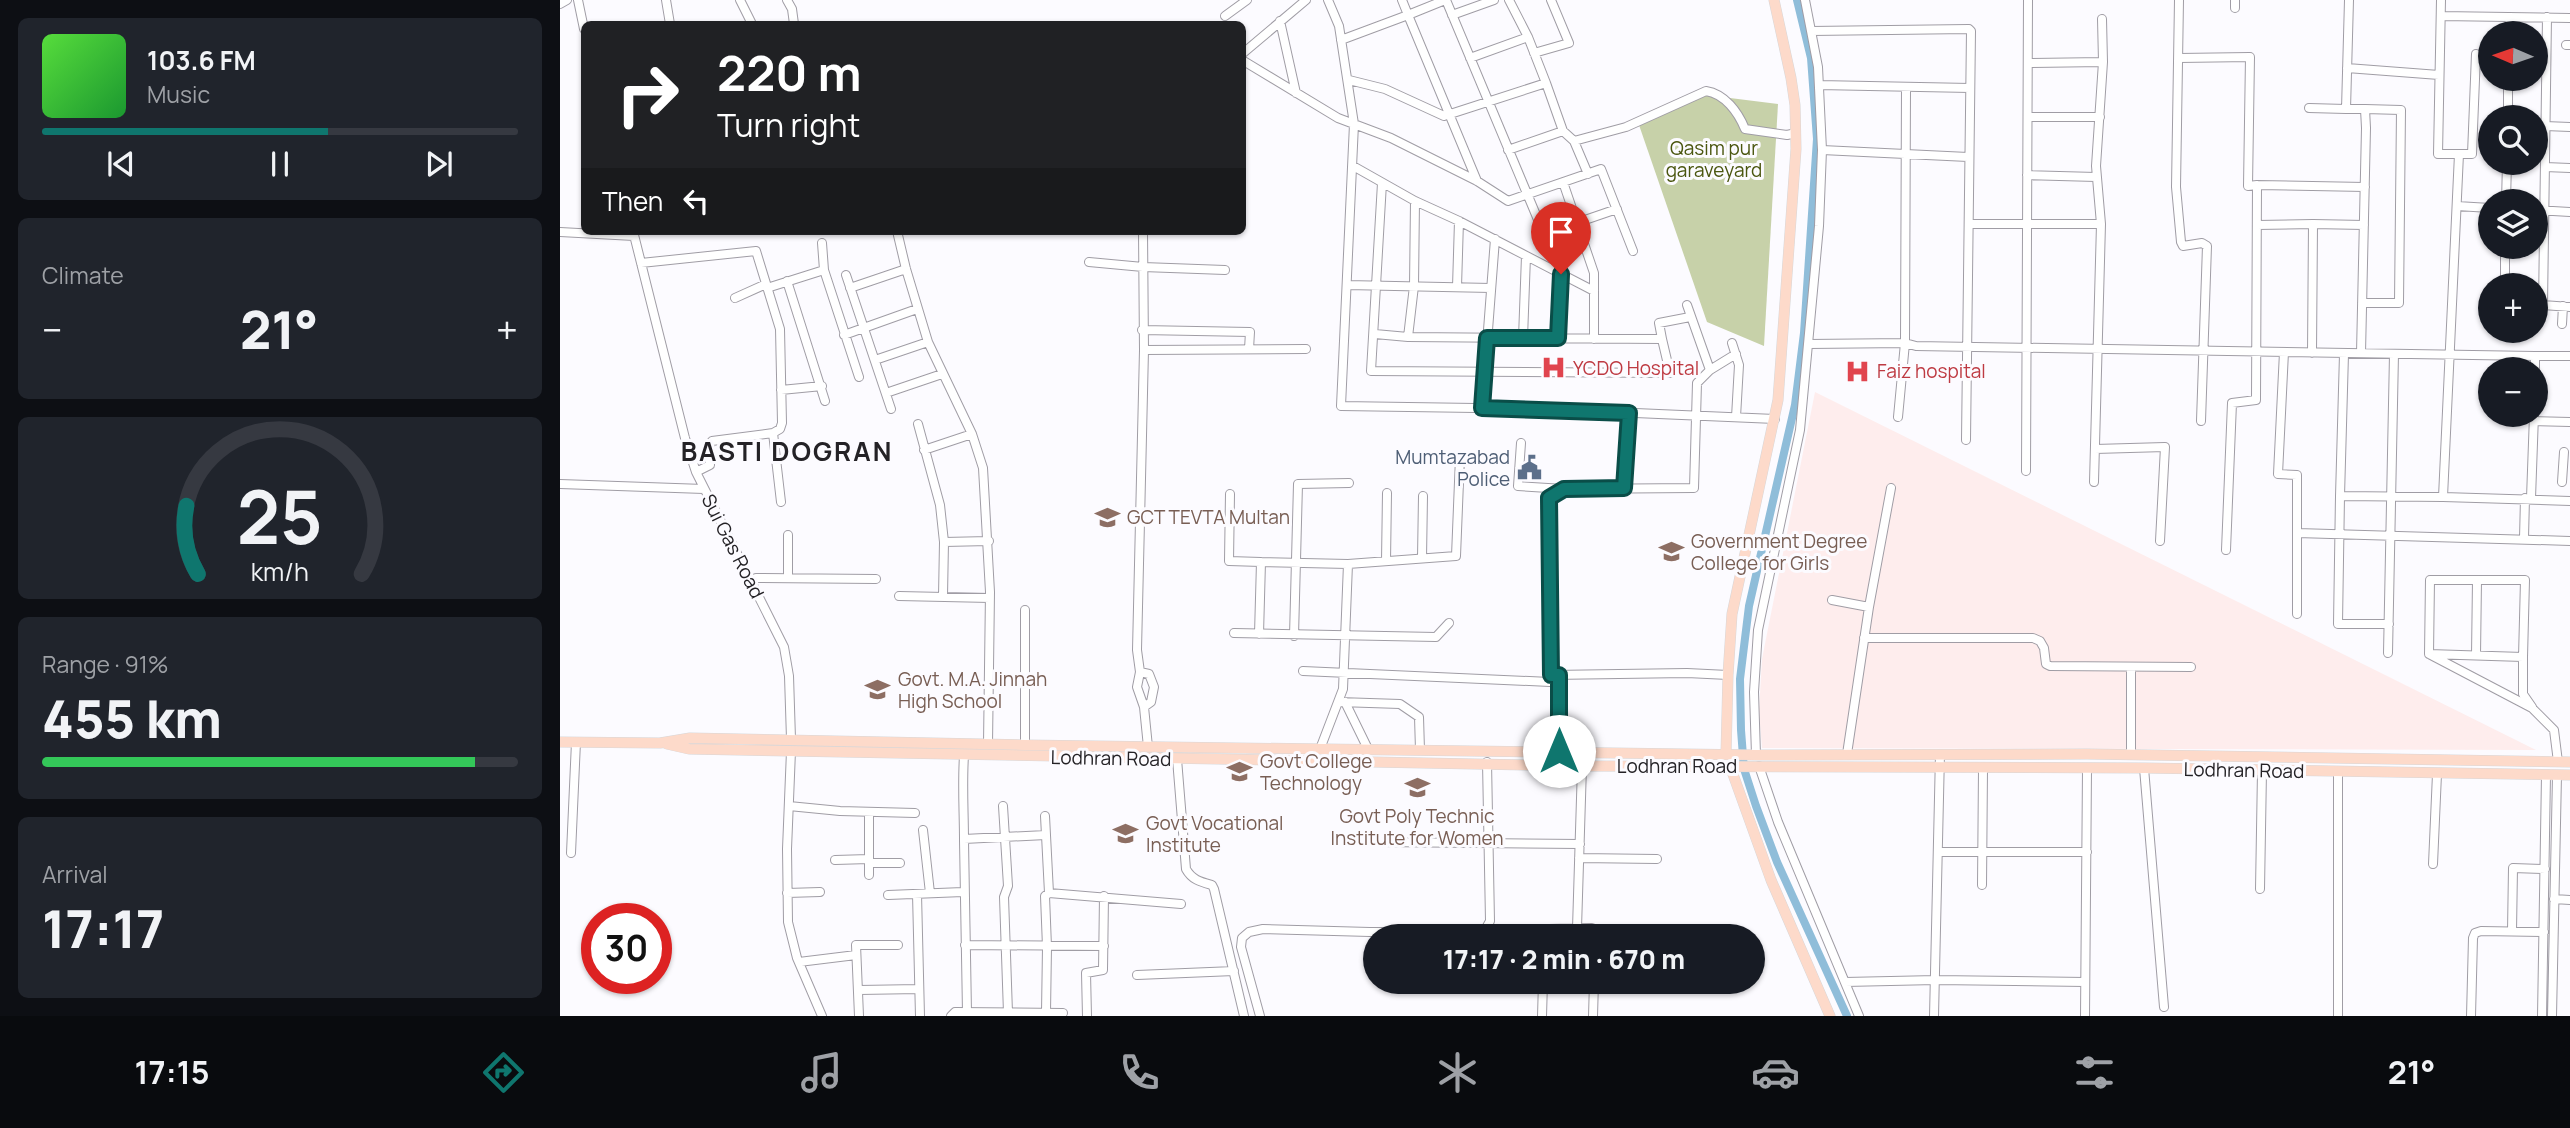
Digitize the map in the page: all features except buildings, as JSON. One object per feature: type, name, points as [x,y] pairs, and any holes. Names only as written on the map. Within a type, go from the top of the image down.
[{"type":"main road","points":[[1730,754],[1727,675],[1732,614],[1775,419],[1781,369],[1796,133],[1791,78],[1774,0]]},
{"type":"main road","name":"Lodhran Road","points":[[560,742],[660,743],[690,738],[791,739],[1025,745],[1756,755],[2131,755],[2570,762]]},
{"type":"main road","name":"Lodhran Road","points":[[660,743],[689,749],[1487,762],[1582,766],[2144,768],[2570,775]]},
{"type":"main road","points":[[1733,766],[1771,880],[1829,1016]]},
{"type":"street","points":[[560,4],[567,0]]},
{"type":"street","points":[[578,0],[582,21]]},
{"type":"street","points":[[666,0],[670,21]]},
{"type":"street","points":[[740,0],[750,21]]},
{"type":"street","points":[[788,0],[794,21]]},
{"type":"street","points":[[1246,50],[1306,0]]},
{"type":"street","points":[[1328,0],[1339,26],[1354,124],[1341,406],[1482,408],[1775,419]]},
{"type":"street","points":[[1402,0],[1477,181]]},
{"type":"street","points":[[1341,40],[1445,0],[1544,234],[1617,209]]},
{"type":"street","points":[[1452,15],[1494,0]]},
{"type":"street","points":[[1509,0],[1528,37],[1563,131],[1574,141],[1588,174]]},
{"type":"street","points":[[1534,53],[1569,43],[1551,0]]},
{"type":"street","points":[[1756,755],[1754,692],[1758,630],[1801,430],[1819,226],[1822,150],[1819,85],[1805,0]]},
{"type":"street","points":[[2026,471],[2028,0]]},
{"type":"street","points":[[2179,0],[2176,187],[2180,242],[2183,246],[2202,243],[2207,246],[2201,421]]},
{"type":"street","points":[[2346,108],[2349,0]]},
{"type":"street","points":[[2441,0],[2438,154],[2472,155],[2476,54]]},
{"type":"street","points":[[1225,16],[1242,1]]},
{"type":"street","points":[[2441,16],[2570,18]]},
{"type":"street","points":[[2510,17],[2510,21]]},
{"type":"street","points":[[2545,105],[2547,17]]},
{"type":"street","points":[[2094,482],[2101,224],[2096,177],[2103,62],[2102,19]]},
{"type":"street","points":[[1280,20],[1296,93]]},
{"type":"street","points":[[1811,31],[1971,31],[1966,440]]},
{"type":"street","points":[[1470,58],[1528,37]]},
{"type":"street","points":[[2179,58],[2250,57],[2248,186],[2365,187]]},
{"type":"street","points":[[1246,62],[1338,118],[1391,138],[1477,181],[1508,201],[1601,169],[1633,251]]},
{"type":"street","points":[[2028,63],[2103,62]]},
{"type":"street","points":[[2347,68],[2440,75]]},
{"type":"street","points":[[1349,80],[1385,89],[1444,116],[1546,83]]},
{"type":"street","points":[[1819,85],[1970,88]]},
{"type":"street","points":[[1898,417],[1905,344],[1906,88]]},
{"type":"street","points":[[1574,141],[1626,127],[1706,91],[1718,93],[1739,114],[1745,129],[1787,135],[1796,133]]},
{"type":"street","points":[[2309,108],[2401,110],[2399,303],[2362,303]]},
{"type":"street","points":[[2361,353],[2365,109]]},
{"type":"street","points":[[2029,117],[2100,117]]},
{"type":"street","points":[[2548,126],[2570,127]]},
{"type":"street","points":[[1508,150],[1563,131]]},
{"type":"street","points":[[1822,150],[1968,157]]},
{"type":"street","points":[[2443,497],[2459,154]]},
{"type":"street","points":[[1353,166],[1415,201],[1594,291]]},
{"type":"street","points":[[2548,167],[2570,168]]},
{"type":"street","points":[[2027,175],[2096,177]]},
{"type":"street","points":[[1563,182],[1594,273],[1594,339]]},
{"type":"street","points":[[1382,183],[1371,370],[1670,373],[1659,323],[1690,317]]},
{"type":"street","points":[[2226,550],[2232,403],[2256,400],[2257,185]]},
{"type":"street","points":[[1408,337],[1414,286],[1415,201]]},
{"type":"street","points":[[2457,206],[2478,207]]},
{"type":"street","points":[[2548,211],[2570,212]]},
{"type":"street","points":[[1457,287],[1459,221]]},
{"type":"street","points":[[1970,224],[2101,224]]},
{"type":"street","points":[[2312,353],[2314,224]]},
{"type":"street","points":[[2257,225],[2364,225]]},
{"type":"street","points":[[560,232],[581,233]]},
{"type":"street","name":"Sui Gas Road","points":[[634,235],[696,472],[784,647],[788,660],[791,739]]},
{"type":"street","points":[[898,235],[928,342],[972,434],[982,468],[989,541],[988,744]]},
{"type":"street","points":[[1143,235],[1137,650],[1140,671],[1137,687],[1144,707],[1148,747]]},
{"type":"street","points":[[1482,408],[1494,239]]},
{"type":"street","points":[[822,243],[824,270],[859,377]]},
{"type":"street","points":[[641,263],[756,251],[780,329],[780,429],[774,433],[712,441],[708,447],[710,465],[696,472]]},
{"type":"street","points":[[1522,338],[1526,256]]},
{"type":"street","points":[[1090,262],[1225,270]]},
{"type":"street","points":[[850,288],[906,269]]},
{"type":"street","points":[[735,298],[824,270]]},
{"type":"street","points":[[1558,338],[1561,274]]},
{"type":"street","points":[[846,275],[891,409]]},
{"type":"street","points":[[787,281],[825,401]]},
{"type":"street","points":[[1347,285],[1491,288]]},
{"type":"street","points":[[1687,305],[1710,370]]},
{"type":"street","points":[[2548,306],[2566,307],[2562,324]]},
{"type":"street","points":[[844,335],[917,309]]},
{"type":"street","points":[[1142,330],[1250,332],[1249,349]]},
{"type":"street","points":[[1375,334],[1408,337],[1662,339]]},
{"type":"street","points":[[875,360],[928,342]]},
{"type":"street","points":[[1732,343],[1739,365],[1736,417]]},
{"type":"street","points":[[1810,344],[2570,356]]},
{"type":"street","points":[[1143,350],[1306,349]]},
{"type":"street","points":[[2284,352],[2278,474],[2297,475],[2297,614]]},
{"type":"street","points":[[2344,354],[2338,624],[2389,624]]},
{"type":"street","points":[[2388,653],[2395,354]]},
{"type":"street","points":[[1521,443],[1518,486],[1564,489],[1694,488],[1697,383],[1710,370],[1736,355]]},
{"type":"street","points":[[886,393],[942,374]]},
{"type":"street","points":[[781,390],[822,386]]},
{"type":"street","points":[[1624,488],[1629,413]]},
{"type":"street","points":[[2548,420],[2570,422]]},
{"type":"street","points":[[918,424],[940,505],[944,542],[943,596]]},
{"type":"street","points":[[2524,538],[2533,427]]},
{"type":"street","points":[[774,433],[781,502]]},
{"type":"street","points":[[924,450],[972,434]]},
{"type":"street","points":[[2095,449],[2165,447],[2160,541]]},
{"type":"street","points":[[2562,482],[2567,464],[2564,452]]},
{"type":"street","points":[[1230,494],[1229,561],[1348,564],[1456,556],[1460,457]]},
{"type":"street","points":[[1294,636],[1298,484],[1349,483]]},
{"type":"street","points":[[560,484],[704,489]]},
{"type":"street","points":[[1847,754],[1869,607],[1891,488]]},
{"type":"street","points":[[1558,765],[1549,498],[1564,489]]},
{"type":"street","points":[[1386,561],[1387,493]]},
{"type":"street","points":[[1422,558],[1423,496]]},
{"type":"street","points":[[2340,496],[2570,501]]},
{"type":"street","points":[[2297,533],[2570,541]]},
{"type":"street","points":[[788,535],[788,578]]},
{"type":"street","points":[[944,542],[989,541]]},
{"type":"street","points":[[1259,634],[1261,562]]},
{"type":"street","points":[[1320,749],[1342,702],[1348,564]]},
{"type":"street","points":[[750,580],[876,579]]},
{"type":"street","points":[[2429,654],[2430,580],[2525,580],[2523,694],[2532,708],[2554,730],[2557,762]]},
{"type":"street","points":[[2476,655],[2477,580]]},
{"type":"street","points":[[899,596],[990,598]]},
{"type":"street","points":[[1832,600],[1869,607]]},
{"type":"street","points":[[1025,610],[1025,745]]},
{"type":"street","points":[[1234,633],[1436,637],[1449,623]]},
{"type":"street","points":[[1864,638],[2033,638],[2040,641],[2044,648],[2046,664],[2050,666],[2192,667]]},
{"type":"street","points":[[2429,654],[2523,657]]},
{"type":"street","points":[[2429,654],[2532,708]]},
{"type":"street","points":[[2131,667],[2131,755]]},
{"type":"street","points":[[1140,671],[1150,674],[1154,687],[1151,702],[1144,707]]},
{"type":"street","points":[[1303,671],[1550,682],[1555,675]]},
{"type":"street","points":[[1555,675],[1727,675]]},
{"type":"street","points":[[1342,702],[1368,749]]},
{"type":"street","points":[[1342,702],[1400,704],[1411,710],[1419,717],[1420,750]]},
{"type":"street","points":[[571,853],[576,742]]},
{"type":"street","points":[[791,751],[788,922],[799,962],[822,1016]]},
{"type":"street","points":[[1934,1016],[1940,754]]},
{"type":"street","points":[[964,755],[962,808],[967,1013]]},
{"type":"street","points":[[1177,759],[1186,869],[1190,876],[1199,882],[1212,884],[1244,1016]]},
{"type":"street","points":[[1487,762],[1489,924]]},
{"type":"street","points":[[1577,924],[1582,766]]},
{"type":"street","points":[[1759,766],[1778,822],[1859,1016]]},
{"type":"street","points":[[2144,768],[2164,1007]]},
{"type":"street","points":[[1982,885],[1983,769]]},
{"type":"street","points":[[2085,1016],[2087,769]]},
{"type":"street","points":[[2260,889],[2262,771]]},
{"type":"street","points":[[2338,772],[2338,1016]]},
{"type":"street","points":[[2433,864],[2437,774]]},
{"type":"street","points":[[2542,1016],[2545,869],[2552,775]]},
{"type":"street","points":[[2552,775],[2552,1016]]},
{"type":"street","points":[[789,806],[915,813]]},
{"type":"street","points":[[1003,806],[1008,886],[1004,897],[1007,1013]]},
{"type":"street","points":[[869,812],[869,876]]},
{"type":"street","points":[[1045,816],[1049,893],[1045,896],[1046,1012]]},
{"type":"street","points":[[923,830],[930,893]]},
{"type":"street","points":[[964,839],[1046,835]]},
{"type":"street","points":[[1377,842],[1580,844]]},
{"type":"street","points":[[1939,852],[2087,852]]},
{"type":"street","points":[[1579,858],[1657,859]]},
{"type":"street","points":[[835,860],[900,863]]},
{"type":"street","points":[[2512,931],[2513,868],[2545,869]]},
{"type":"street","points":[[787,893],[820,892]]},
{"type":"street","points":[[888,895],[963,892]]},
{"type":"street","points":[[1049,893],[1181,904]]},
{"type":"street","points":[[917,894],[920,1016]]},
{"type":"street","points":[[1087,1016],[1086,973],[1103,970],[1104,897]]},
{"type":"street","points":[[2554,899],[2570,900]]},
{"type":"street","points":[[1260,1016],[1241,947],[1242,938],[1249,932],[1263,929],[1363,932]]},
{"type":"street","points":[[2471,1016],[2473,937],[2481,931],[2544,932]]},
{"type":"street","points":[[859,1016],[856,945],[898,945]]},
{"type":"street","points":[[965,945],[1104,946]]},
{"type":"street","points":[[799,962],[856,955]]},
{"type":"street","points":[[1137,975],[1234,971]]},
{"type":"street","points":[[1845,982],[2085,982]]},
{"type":"street","points":[[859,990],[919,989]]},
{"type":"street","points":[[1542,1016],[1543,994]]},
{"type":"street","points":[[1593,1016],[1594,994]]},
{"type":"street","points":[[951,1016],[953,1012],[1063,1013]]},
{"type":"shaded area","points":[[1815,392],[2536,750],[1762,748],[1759,711],[1762,659]]},
{"type":"green space","name":"Qasim pur garaveyard","points":[[1698,94],[1778,104],[1764,346],[1707,322],[1639,125]]},
{"type":"waterway","points":[[1797,0],[1811,58],[1817,139],[1804,333],[1795,405],[1749,606],[1740,679],[1741,730],[1744,769],[1756,806],[1777,862],[1847,1016]]},
{"type":"place","name":"YCDO Hospital","points":[[1553,368]]},
{"type":"place","name":"Faiz hospital","points":[[1857,371]]},
{"type":"place","name":"Mumtazabad Police","points":[[1530,468]]},
{"type":"place","name":"GCT TEVTA Multan","points":[[1107,517]]},
{"type":"place","name":"Government Degree College for Girls","points":[[1671,552]]},
{"type":"place","name":"Govt. M.A. Jinnah High School","points":[[878,690]]},
{"type":"place","name":"Govt College Technology","points":[[1240,772]]},
{"type":"place","name":"Govt Poly Technic Institute for Women","points":[[1417,788]]},
{"type":"place","name":"Govt Vocational Institute","points":[[1126,834]]},
{"type":"district","name":"BASTI DOGRAN","points":[[787,451]]},
{"type":"route","points":[[1559,751],[1559,675],[1551,675],[1549,498],[1564,489],[1624,488],[1629,413],[1482,408],[1487,338],[1558,338],[1561,274]]}]
